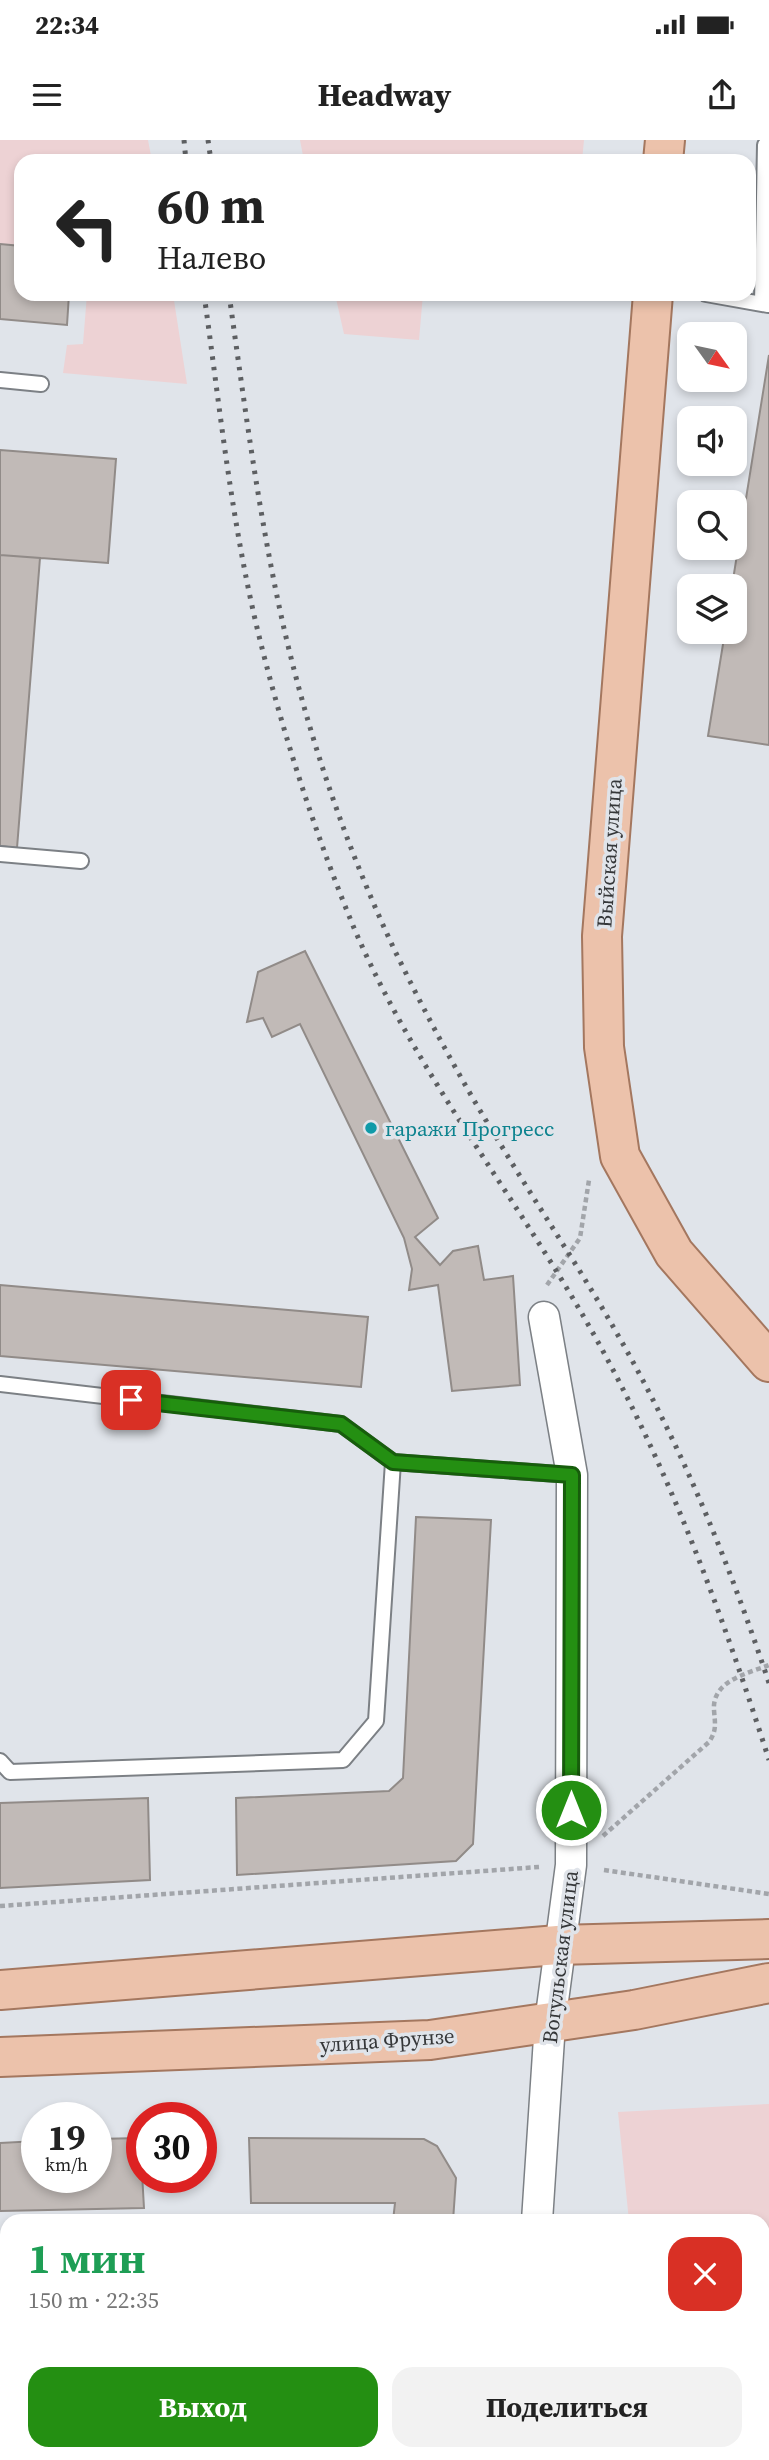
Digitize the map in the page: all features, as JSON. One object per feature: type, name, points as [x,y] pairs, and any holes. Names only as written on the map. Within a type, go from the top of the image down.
[{"type":"main road","name":"Выйская улица","points":[[652,301],[602,936],[604,1047],[620,1156],[674,1253],[769,1362]]},
{"type":"main road","points":[[0,1990],[558,1945],[769,1939]]},
{"type":"main road","name":"улица Фрунзе","points":[[0,2057],[430,2040],[634,2010],[769,1983]]},
{"type":"street","name":"Вогульская улица","points":[[537,2214],[550,2023],[558,1945],[571,1865],[572,1475],[544,1317]]},
{"type":"lane","points":[[747,301],[765,304],[765,145]]},
{"type":"lane","points":[[0,380],[41,384]]},
{"type":"lane","points":[[0,854],[81,861]]},
{"type":"lane","points":[[0,1384],[341,1424],[393,1462],[572,1475]]},
{"type":"lane","points":[[0,1761],[10,1772],[343,1760],[376,1721],[393,1462]]},
{"type":"path","points":[[571,1865],[709,1742],[715,1732],[715,1696],[720,1686],[769,1665]]},
{"type":"path","points":[[0,1906],[571,1865],[769,1894]]},
{"type":"shaded area","points":[[0,140],[148,140],[151,154],[14,154],[14,248],[0,247]]},
{"type":"shaded area","points":[[300,140],[584,140],[583,154],[303,154]]},
{"type":"shaded area","points":[[86,301],[174,301],[187,384],[63,373],[67,345],[83,344]]},
{"type":"shaded area","points":[[337,301],[422,301],[419,340],[344,334]]},
{"type":"shaded area","points":[[769,2104],[769,2214],[628,2214],[618,2112]]},
{"type":"building","points":[[0,244],[14,245],[14,301],[69,301],[67,325],[0,319]]},
{"type":"building","points":[[769,355],[769,745],[708,736],[723,644],[747,644],[747,574],[734,574],[736,560],[747,560],[747,492]]},
{"type":"building","points":[[0,450],[116,459],[108,563],[0,555]]},
{"type":"building","points":[[0,555],[40,558],[17,848],[0,846]]},
{"type":"building","name":"гаражи Прогресс","points":[[305,951],[438,1218],[415,1237],[440,1265],[453,1251],[478,1246],[484,1280],[513,1276],[520,1385],[452,1391],[438,1285],[409,1290],[412,1269],[404,1238],[300,1024],[272,1037],[263,1018],[247,1022],[258,972]]},
{"type":"building","points":[[0,1285],[368,1317],[361,1387],[0,1356]]},
{"type":"building","points":[[416,1517],[491,1520],[473,1844],[456,1861],[237,1875],[236,1798],[389,1791],[403,1778]]},
{"type":"building","points":[[148,1798],[150,1880],[0,1888],[0,1803]]},
{"type":"building","points":[[126,2138],[126,2193],[143,2193],[144,2208],[0,2211],[0,2143],[21,2142],[21,2193],[112,2193],[112,2139]]},
{"type":"building","points":[[249,2138],[424,2139],[437,2146],[456,2178],[453,2214],[394,2214],[395,2203],[251,2203]]},
{"type":"railway","points":[[184,140],[185,154]]},
{"type":"railway","points":[[208,140],[210,154]]},
{"type":"railway","points":[[205,301],[228,468],[250,597],[290,749],[340,893],[378,981],[406,1032],[560,1276],[617,1378],[668,1484],[712,1593],[769,1760]]},
{"type":"railway","points":[[230,301],[258,495],[281,615],[315,743],[360,870],[395,951],[447,1052],[642,1379],[703,1506],[769,1683]]},
{"type":"place","name":"гаражи Прогресс","points":[[371,1128]]},
{"type":"route","points":[[131,1400],[341,1424],[393,1462],[572,1475],[571,1810]]}]
